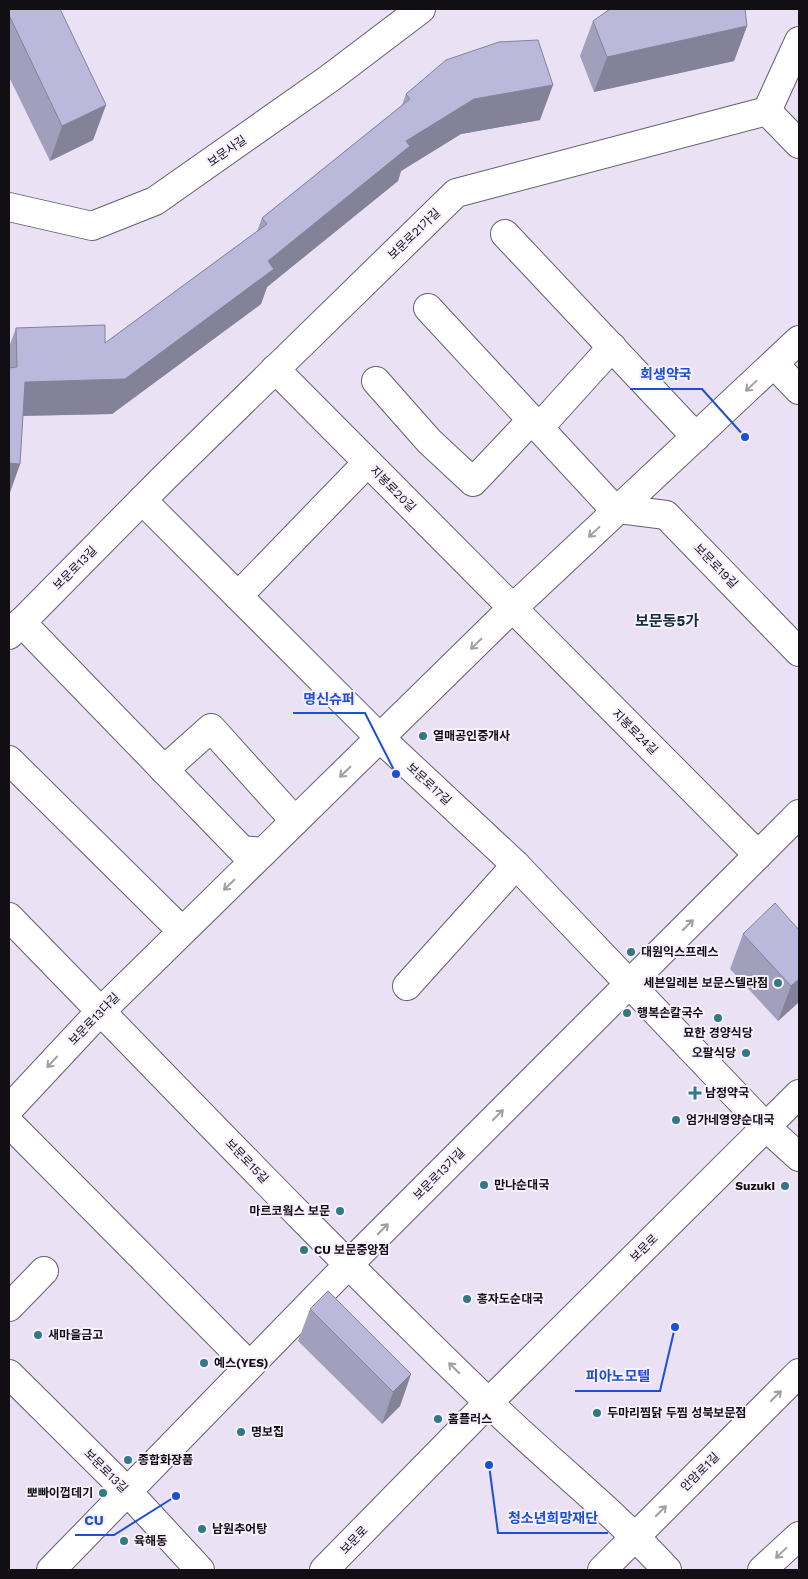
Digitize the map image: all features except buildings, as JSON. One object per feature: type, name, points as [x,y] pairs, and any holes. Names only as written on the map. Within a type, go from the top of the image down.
[{"type":"street","name":"보문사길","points":[[9,207],[92,226],[155,202],[330,78],[422,9]]},
{"type":"street","points":[[799,41],[767,111],[799,144]]},
{"type":"street","name":"보문로21가길","points":[[142,500],[456,193],[767,111]]},
{"type":"street","points":[[505,234],[696,437]]},
{"type":"street","points":[[428,308],[618,510]]},
{"type":"street","points":[[380,738],[512,609],[799,340]]},
{"type":"street","points":[[376,381],[429,441],[473,482],[523,430],[546,420],[612,347]]},
{"type":"street","points":[[774,364],[799,390]]},
{"type":"street","name":"지봉로20길","points":[[275,369],[512,609]]},
{"type":"street","points":[[238,596],[367,463]]},
{"type":"street","name":"보문로17길","points":[[142,500],[380,738],[516,865],[766,1127],[799,1157]]},
{"type":"street","name":"보문로13길","points":[[15,629],[142,500]]},
{"type":"street","name":"보문로19길","points":[[618,510],[666,515],[799,652]]},
{"type":"street","name":"지봉로24길","points":[[512,609],[758,855]]},
{"type":"street","points":[[15,629],[164,770],[242,850],[263,852]]},
{"type":"street","points":[[164,770],[211,728],[295,821]]},
{"type":"street","name":"보문로13다길","points":[[9,1109],[101,1011],[380,738]]},
{"type":"street","points":[[9,760],[182,931]]},
{"type":"street","points":[[629,984],[799,814]]},
{"type":"street","points":[[407,986],[516,865]]},
{"type":"street","name":"보문로15길","points":[[9,917],[349,1264],[488,1402]]},
{"type":"street","name":"보문로13가길","points":[[51,1570],[249,1365],[629,984]]},
{"type":"street","name":"보문로","points":[[324,1570],[488,1402],[799,1094]]},
{"type":"street","points":[[9,1124],[249,1365]]},
{"type":"street","points":[[9,1307],[44,1271]]},
{"type":"street","name":"안암로1길","points":[[602,1570],[799,1373]]},
{"type":"street","name":"보문로13길","points":[[9,1374],[127,1491],[200,1570]]},
{"type":"street","points":[[488,1402],[636,1536],[667,1570]]},
{"type":"street","points":[[762,1570],[799,1536]]},
{"type":"place","name":"회생약국","points":[[745,437]]},
{"type":"place","name":"열매공인중개사","points":[[423,736]]},
{"type":"place","name":"명신슈퍼","points":[[396,774]]},
{"type":"place","name":"대원익스프레스","points":[[631,952]]},
{"type":"place","name":"세븐일레븐 보문스텔라점","points":[[778,983]]},
{"type":"place","name":"행복손칼국수","points":[[627,1013]]},
{"type":"place","name":"묘한 경양식당","points":[[718,1018]]},
{"type":"place","name":"오팔식당","points":[[746,1053]]},
{"type":"place","name":"남정약국","points":[[695,1093]]},
{"type":"place","name":"엄가네영양순대국","points":[[676,1120]]},
{"type":"place","name":"만나순대국","points":[[484,1185]]},
{"type":"place","name":"Suzuki","points":[[785,1186]]},
{"type":"place","name":"마르코웤스 보문","points":[[340,1211]]},
{"type":"place","name":"CU 보문중앙점","points":[[304,1250]]},
{"type":"place","name":"홍자도순대국","points":[[467,1299]]},
{"type":"place","name":"피아노모텔","points":[[675,1327]]},
{"type":"place","name":"새마을금고","points":[[38,1335]]},
{"type":"place","name":"예스(YES)","points":[[204,1363]]},
{"type":"place","name":"두마리찜닭 두찜 성북보문점","points":[[597,1413]]},
{"type":"place","name":"홈플러스","points":[[438,1419]]},
{"type":"place","name":"명보집","points":[[241,1432]]},
{"type":"place","name":"종합화장품","points":[[128,1460]]},
{"type":"place","name":"청소년희망재단","points":[[489,1465]]},
{"type":"place","name":"뽀빠이껍데기","points":[[103,1493]]},
{"type":"place","name":"CU","points":[[176,1496]]},
{"type":"place","name":"남원추어탕","points":[[202,1529]]},
{"type":"place","name":"육해동","points":[[124,1541]]},
{"type":"district","name":"보문동5가","points":[[667,621]]}]
